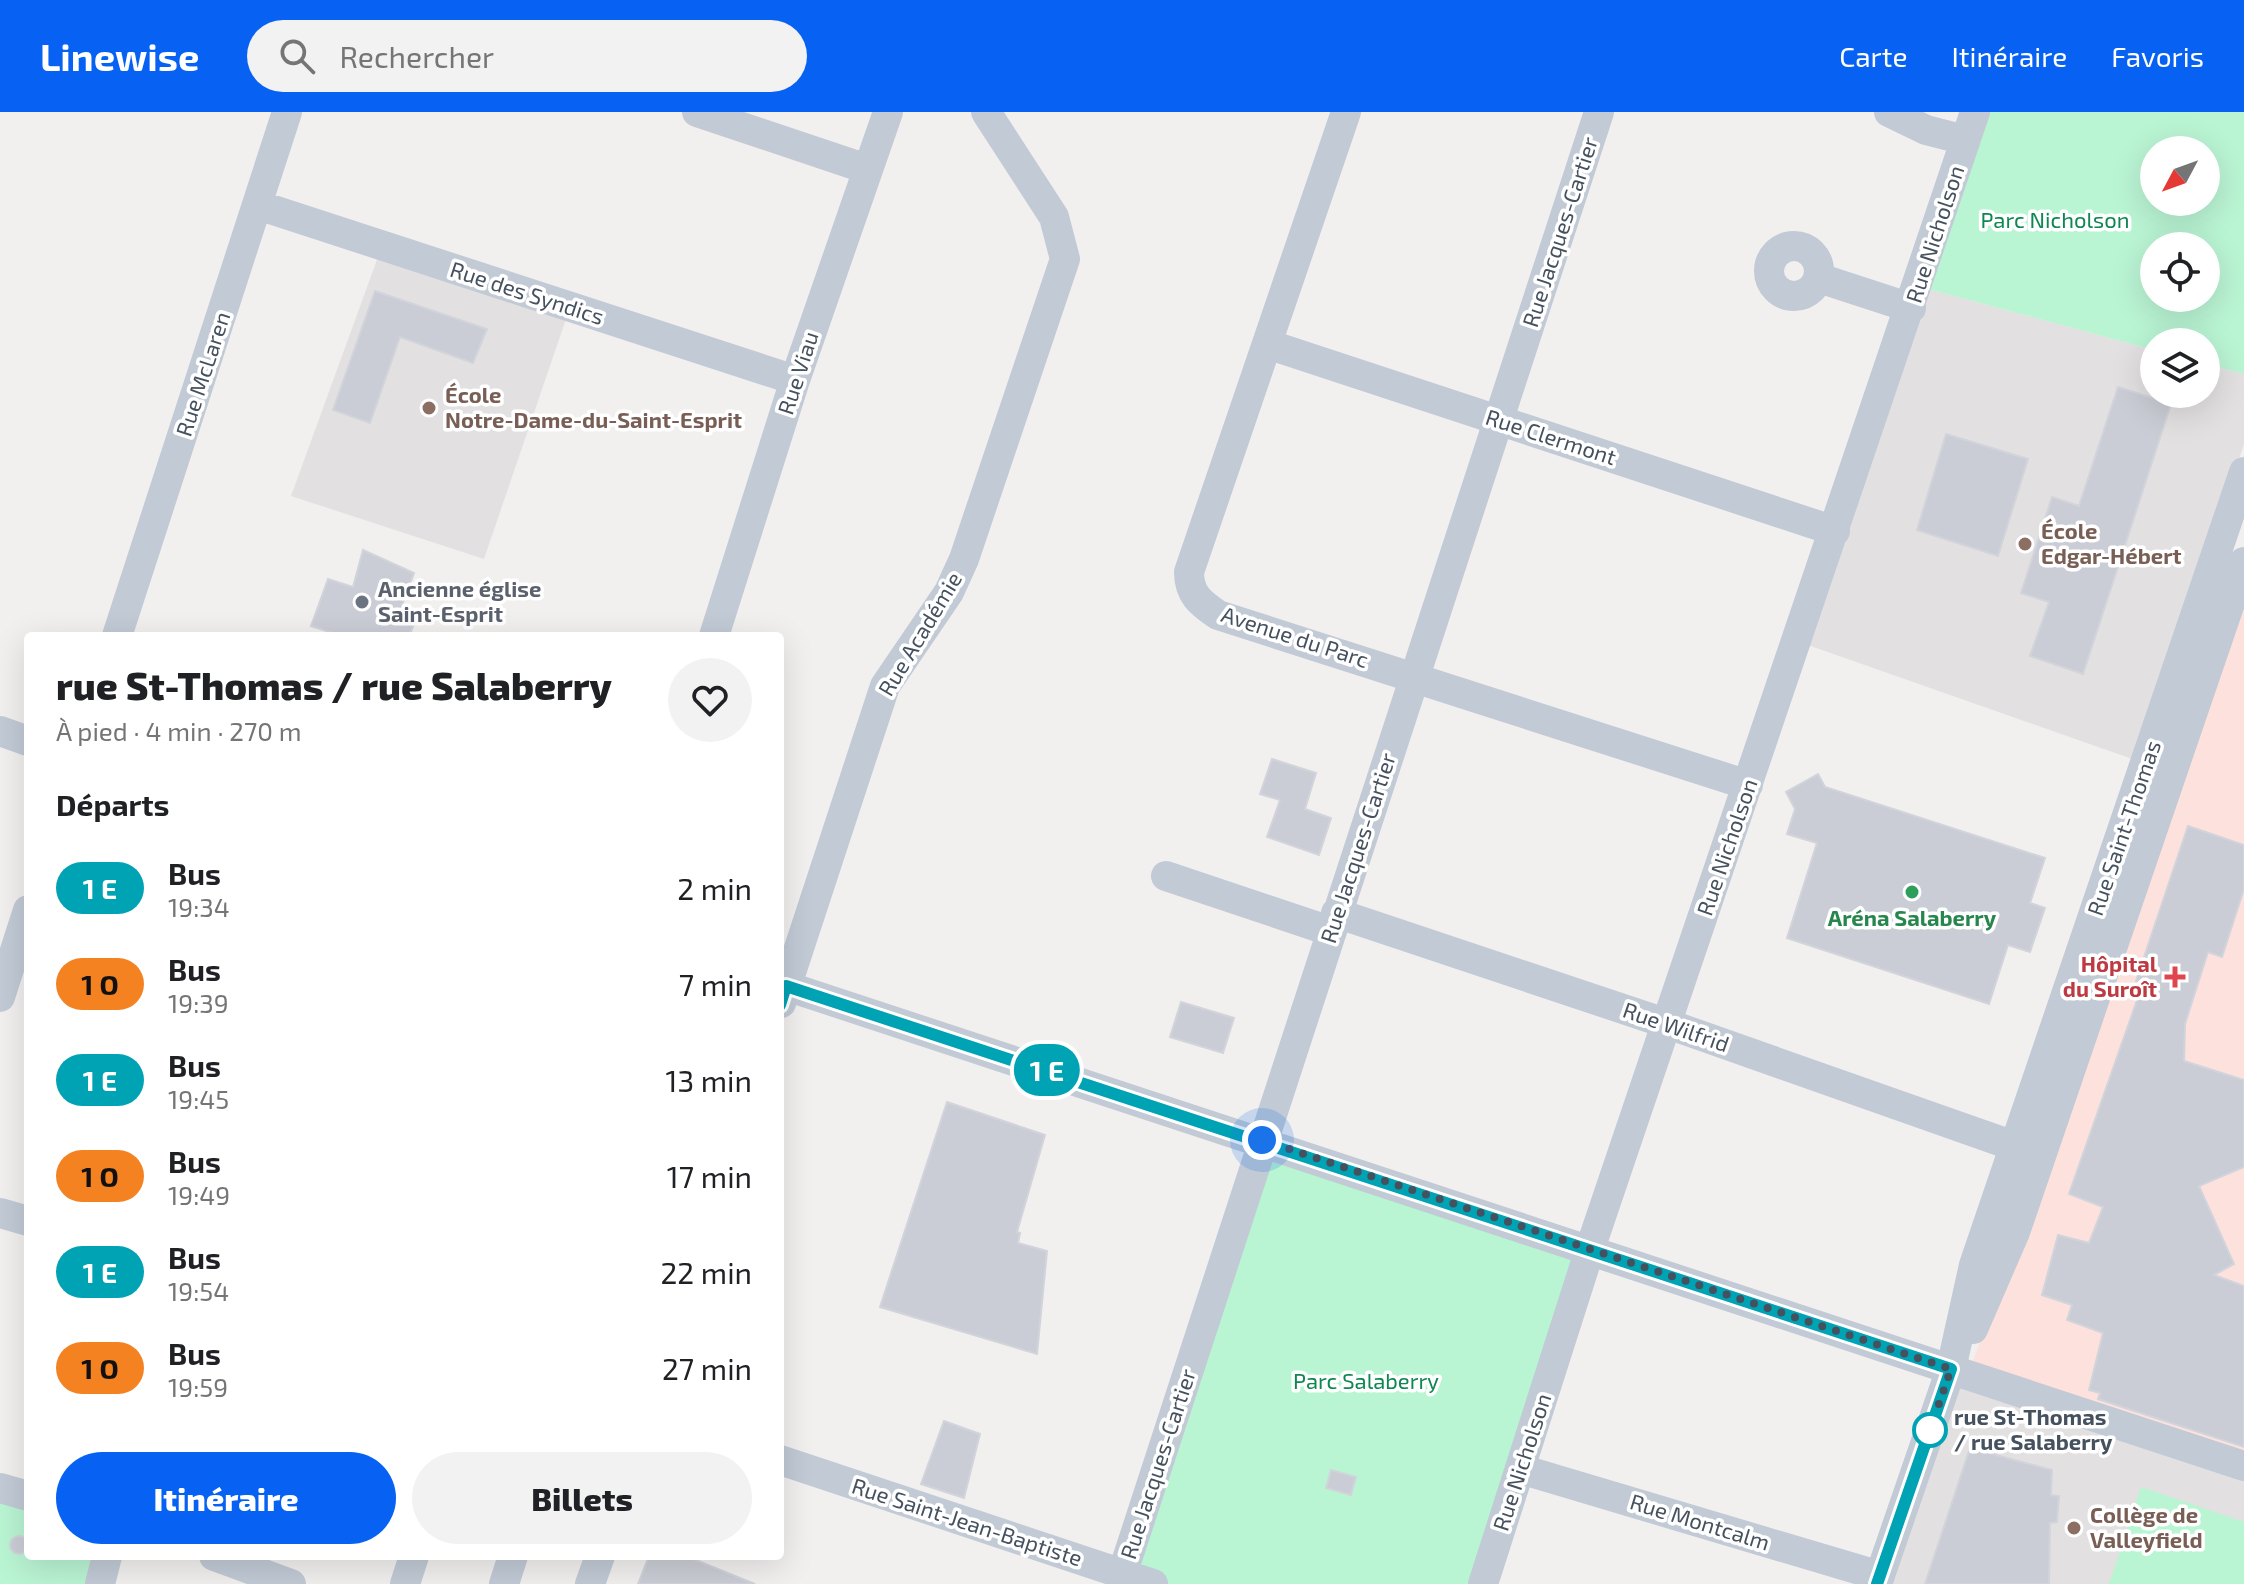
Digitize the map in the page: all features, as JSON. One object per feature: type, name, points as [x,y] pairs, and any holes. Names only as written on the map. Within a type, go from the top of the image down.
[{"type":"street","name":"Rue McLaren","points":[[118,632],[287,112]]},
{"type":"street","points":[[697,112],[867,169]]},
{"type":"street","name":"Rue Viau","points":[[715,632],[795,380],[888,112]]},
{"type":"street","name":"Rue Académie","points":[[784,986],[885,686],[949,592],[964,559],[1065,259],[1054,217],[986,112]]},
{"type":"street","name":"Avenue du Parc","points":[[1346,112],[1193,559],[1189,587],[1201,604],[1218,615],[1414,675],[1748,785]]},
{"type":"street","name":"Rue Jacques-Cartier","points":[[1121,1579],[1599,112]]},
{"type":"street","points":[[1889,112],[1926,130],[1970,126]]},
{"type":"street","name":"Rue Nicholson","points":[[1483,1584],[1590,1249],[1911,308],[1970,126]]},
{"type":"street","name":"Rue des Syndics","points":[[258,205],[795,380]]},
{"type":"street","points":[[1819,278],[1911,308]]},
{"type":"street","name":"Rue Clermont","points":[[1267,344],[1835,531]]},
{"type":"street","name":"Rue Saint-Thomas","points":[[1878,1580],[1951,1369],[1974,1265],[2244,472]]},
{"type":"street","name":"Rue Saint-Thomas","points":[[1951,1369],[1978,1319],[2015,1232],[2244,562]]},
{"type":"street","points":[[0,731],[24,740]]},
{"type":"street","name":"Rue Wilfrid","points":[[1166,876],[1333,922],[1668,1024],[2014,1146]]},
{"type":"street","points":[[12,980],[24,928]]},
{"type":"street","points":[[784,993],[1262,1140],[2244,1466]]},
{"type":"street","points":[[0,1213],[24,1220]]},
{"type":"street","name":"Rue Saint-Jean-Baptiste","points":[[784,1461],[1121,1579],[1153,1584]]},
{"type":"street","name":"Rue Montcalm","points":[[1520,1469],[1878,1580]]},
{"type":"street","points":[[0,1488],[24,1495]]},
{"type":"street","points":[[100,1584],[106,1560]]},
{"type":"street","points":[[227,1560],[291,1584]]},
{"type":"street","points":[[405,1584],[413,1560]]},
{"type":"street","points":[[504,1584],[512,1560]]},
{"type":"street","points":[[590,1584],[599,1560]]},
{"type":"shaded area","name":"École Notre-Dame-du-Saint-Esprit","points":[[378,257],[566,319],[484,559],[291,496]]},
{"type":"shaded area","name":"École Edgar-Hébert","points":[[1928,289],[2140,346],[2140,408],[2220,408],[2220,368],[2244,374],[2244,444],[2138,761],[1805,644]]},
{"type":"shaded area","name":"Hôpital du Suroît","points":[[2244,581],[2244,1465],[1969,1373]]},
{"type":"shaded area","name":"Collège de Valleyfield","points":[[1956,1376],[2244,1472],[2244,1584],[1884,1584]]},
{"type":"green space","name":"Parc Nicholson","points":[[1988,112],[2244,112],[2244,374],[2220,368],[2220,328],[2140,328],[2140,346],[1928,289]]},
{"type":"green space","name":"Parc Salaberry","points":[[1262,1140],[1590,1249],[1483,1584],[1153,1584],[1122,1574]]},
{"type":"green space","points":[[2141,1487],[2244,1522],[2244,1584],[2109,1584]]},
{"type":"green space","points":[[0,1488],[24,1495],[24,1560],[106,1560],[100,1584],[0,1584]]},
{"type":"building","points":[[375,291],[487,329],[473,363],[400,337],[370,423],[333,410]]},
{"type":"building","name":"École Edgar-Hébert","points":[[2118,387],[2140,394],[2140,408],[2170,408],[2083,674],[2030,656],[2049,602],[2021,593],[2052,497],[2079,506]]},
{"type":"building","points":[[1946,434],[2028,459],[1998,556],[1917,530]]},
{"type":"building","name":"Ancienne église Saint-Esprit","points":[[363,550],[414,573],[398,616],[415,622],[411,632],[330,632],[311,626],[328,579],[353,587]]},
{"type":"building","points":[[1272,759],[1316,773],[1305,809],[1331,818],[1319,855],[1267,837],[1280,800],[1260,794]]},
{"type":"building","name":"Aréna Salaberry","points":[[1818,774],[1825,787],[2045,858],[2030,903],[2045,908],[2030,952],[2008,945],[1989,1004],[1787,938],[1817,843],[1787,834],[1795,809],[1786,792]]},
{"type":"building","name":"Hôpital du Suroît","points":[[2188,826],[2244,845],[2244,889],[2222,957],[2208,952],[2185,1024],[2184,1061],[2244,1080],[2244,1167],[2199,1186],[2234,1264],[2214,1275],[2244,1286],[2244,1447],[2098,1399],[2100,1393],[2089,1390],[2103,1333],[2067,1320],[2072,1305],[2042,1295],[2058,1235],[2089,1243],[2103,1207],[2069,1194],[2142,986],[2135,984]]},
{"type":"building","points":[[1181,1002],[1234,1018],[1223,1053],[1170,1037]]},
{"type":"building","points":[[947,1102],[1045,1135],[1017,1232],[1020,1233],[1018,1243],[1047,1251],[1037,1354],[880,1307]]},
{"type":"building","points":[[944,1421],[980,1434],[964,1498],[921,1484]]},
{"type":"building","points":[[1970,1448],[2052,1470],[2051,1495],[2059,1496],[2057,1522],[2050,1523],[2049,1584],[1925,1584]]},
{"type":"building","points":[[1331,1470],[1356,1477],[1351,1495],[1326,1488]]},
{"type":"building","points":[[15,1536],[23,1536],[24,1553],[15,1554],[10,1549],[10,1541]]},
{"type":"building","points":[[647,1560],[696,1560],[755,1584],[638,1584]]},
{"type":"bus line","points":[[784,992],[786,986],[1951,1369],[1877,1584]]},
{"type":"place","name":"École Notre-Dame-du-Saint-Esprit","points":[[429,408]]},
{"type":"place","name":"École Edgar-Hébert","points":[[2025,544]]},
{"type":"place","name":"Ancienne église Saint-Esprit","points":[[362,602]]},
{"type":"place","name":"Aréna Salaberry","points":[[1912,892]]},
{"type":"place","name":"Hôpital du Suroît","points":[[2175,977]]},
{"type":"place","name":"rue St-Thomas / rue Salaberry","points":[[1930,1430]]},
{"type":"place","name":"Collège de Valleyfield","points":[[2074,1528]]},
{"type":"route","points":[[1262,1140],[1951,1369],[1930,1430]]}]
